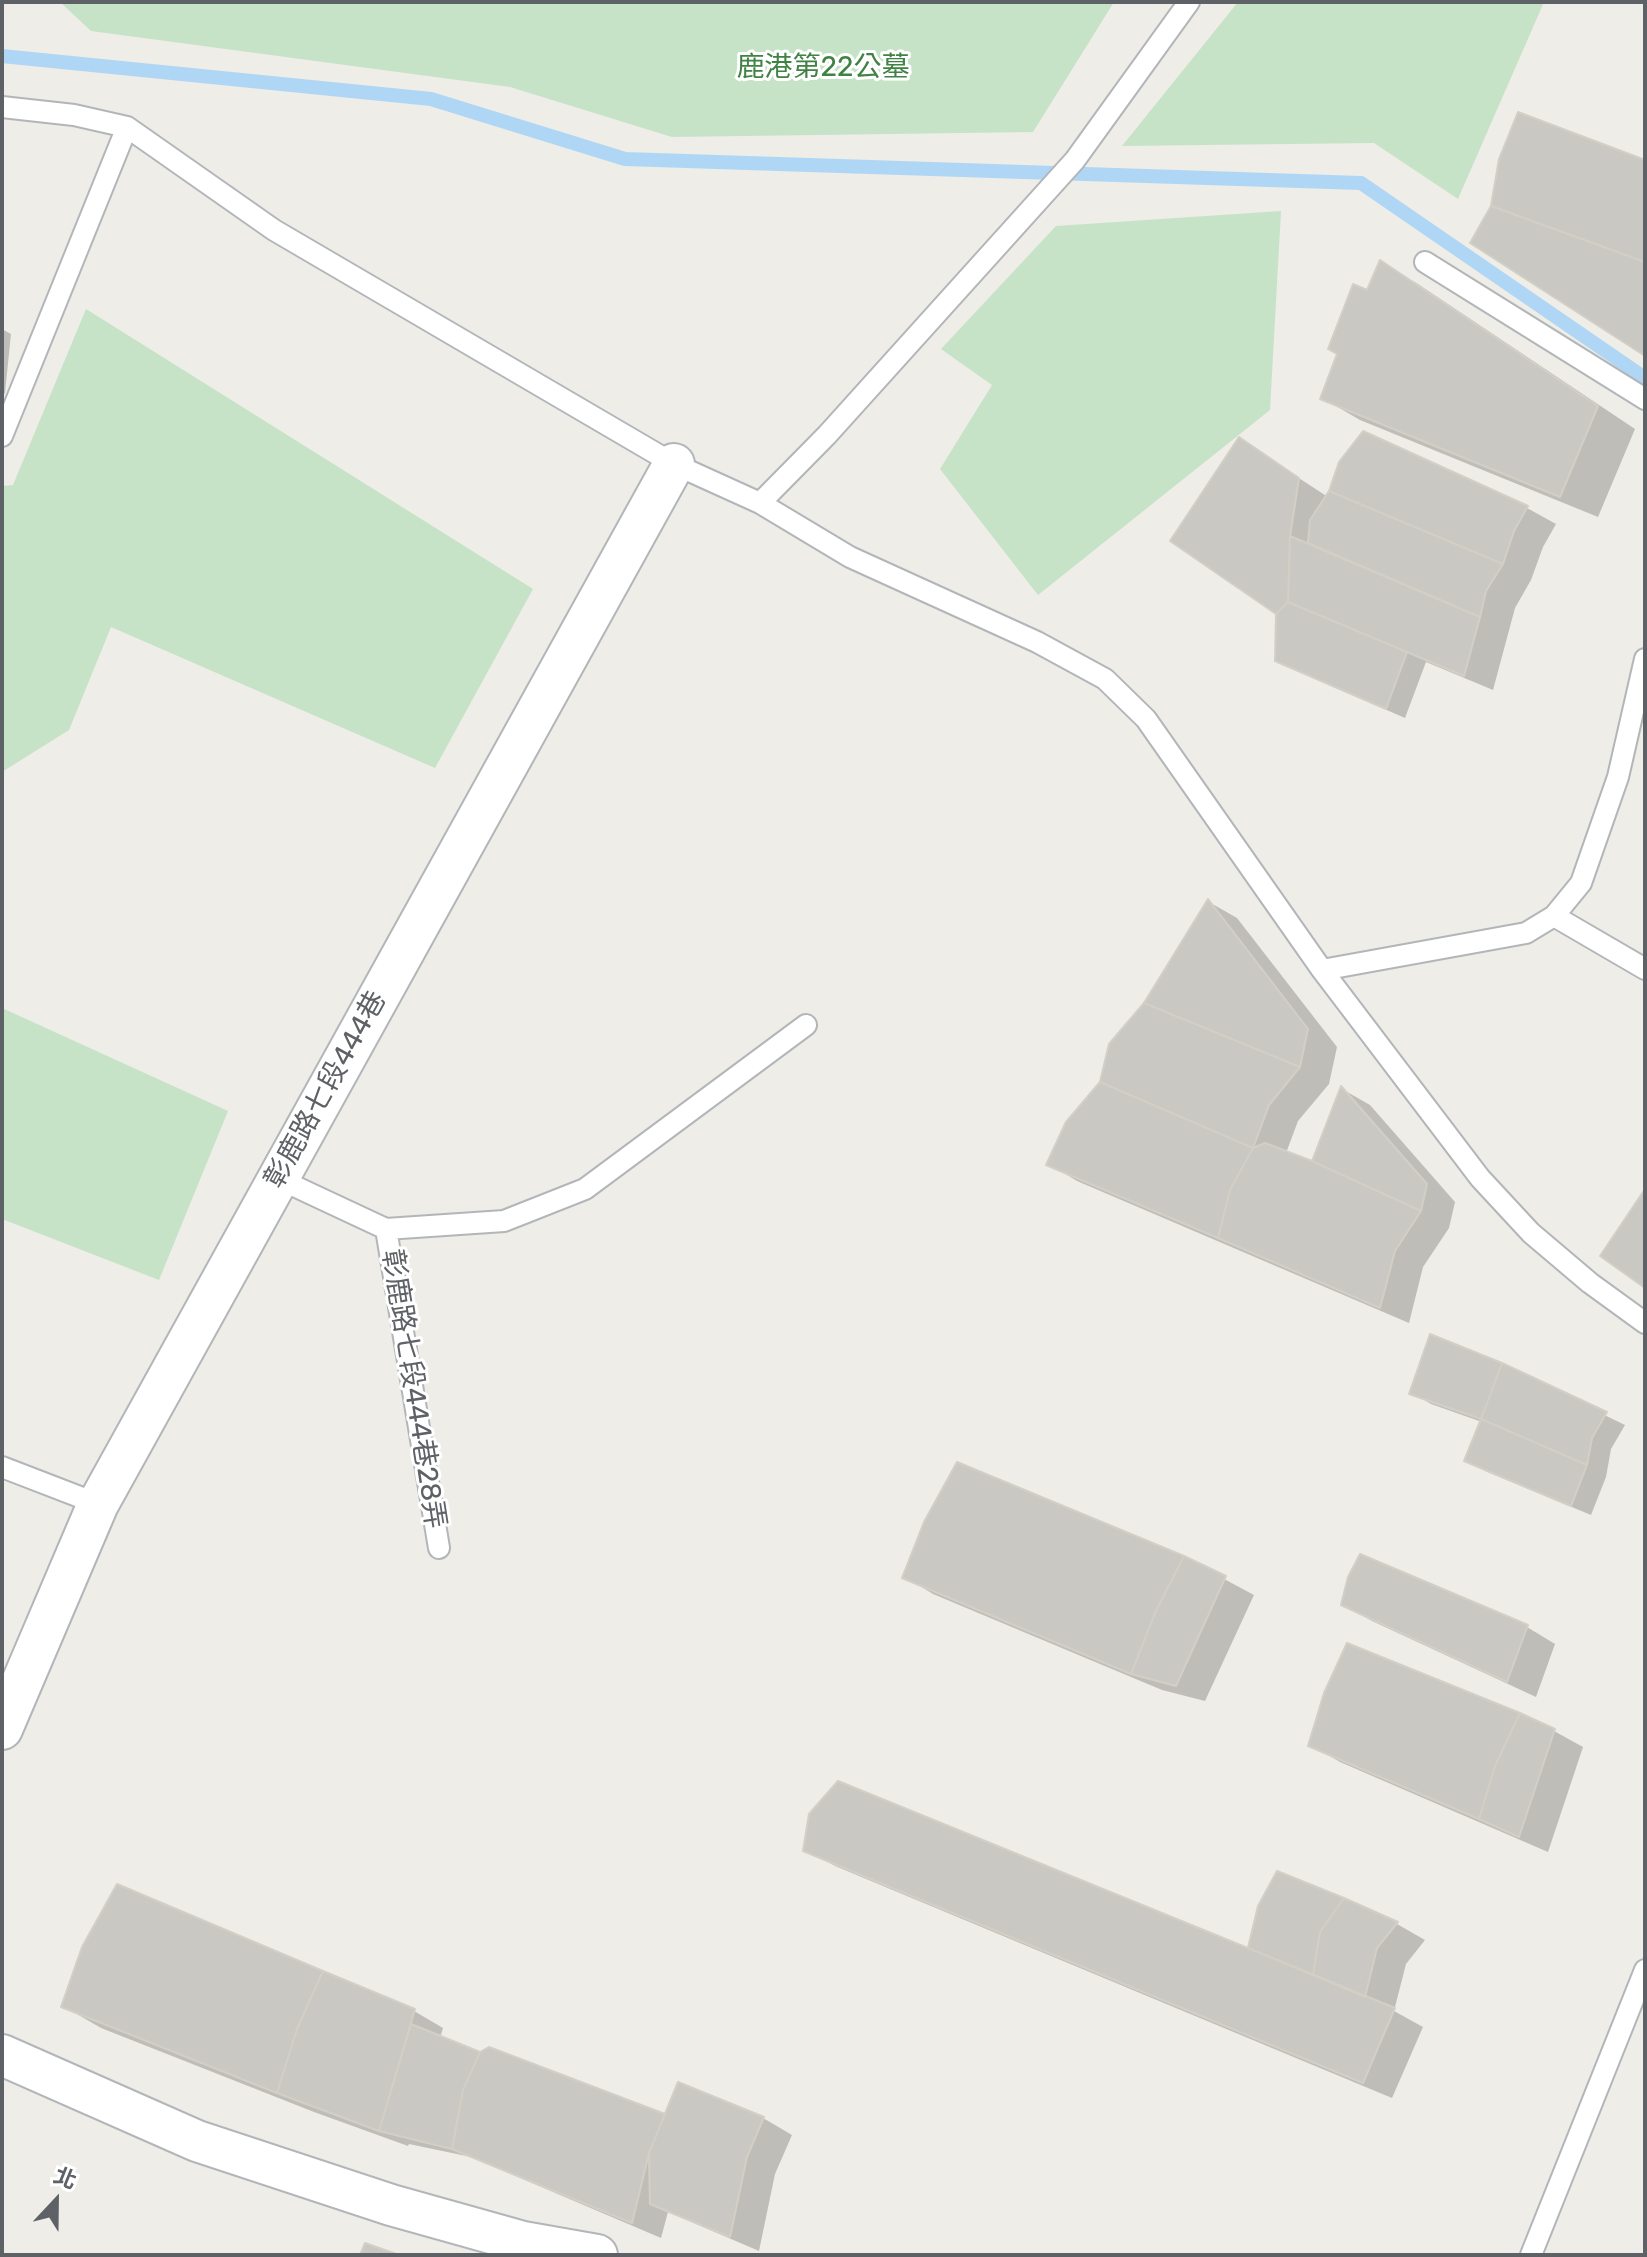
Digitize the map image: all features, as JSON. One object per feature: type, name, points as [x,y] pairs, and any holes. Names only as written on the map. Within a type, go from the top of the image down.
[{"type":"street","name":"彰鹿路七段444巷","points":[[2,1729],[98,1504],[674,464]]},
{"type":"street","points":[[2,2055],[212,2146],[405,2209],[523,2242],[597,2255]]},
{"type":"lane","points":[[760,503],[827,435],[1075,160],[1189,2]]},
{"type":"lane","points":[[2,107],[74,115],[127,127],[274,230],[674,464],[760,503],[850,557],[1037,642],[1105,679],[1146,719],[1322,970],[1480,1178],[1521,1222],[1590,1283],[1645,1323]]},
{"type":"lane","points":[[2,436],[127,127]]},
{"type":"lane","points":[[1425,262],[1645,399]]},
{"type":"lane","points":[[1322,970],[1526,933],[1554,916],[1581,883],[1618,777],[1645,659]]},
{"type":"lane","points":[[1554,916],[1645,969]]},
{"type":"lane","name":"彰鹿路七段444巷28弄","points":[[277,1178],[386,1229],[504,1221],[585,1189],[806,1025]]},
{"type":"lane","name":"彰鹿路七段444巷28弄","points":[[386,1229],[439,1548]]},
{"type":"lane","points":[[2,1467],[98,1504]]},
{"type":"lane","points":[[1531,2255],[1645,1970]]},
{"type":"green space","name":"鹿港第22公墓","points":[[60,2],[1114,2],[1033,132],[672,137],[510,87],[91,31]]},
{"type":"green space","points":[[1238,2],[1544,2],[1458,199],[1374,143],[1122,146]]},
{"type":"green space","points":[[1281,211],[1270,410],[1038,595],[940,469],[992,385],[941,349],[1056,226]]},
{"type":"green space","points":[[86,309],[533,589],[435,768],[111,627],[69,730],[2,772],[2,486],[13,485]]},
{"type":"green space","points":[[2,1008],[228,1111],[159,1280],[2,1219]]},
{"type":"building","points":[[1518,112],[1645,160],[1645,262],[1491,206],[1499,159]]},
{"type":"building","points":[[1491,206],[1645,262],[1645,356],[1470,243]]},
{"type":"building","points":[[1380,260],[1598,406],[1560,497],[1320,399],[1337,354],[1328,349],[1353,284],[1367,290]]},
{"type":"building","points":[[1363,431],[1528,506],[1514,531],[1503,564],[1329,491],[1339,462]]},
{"type":"building","points":[[1239,437],[1299,478],[1290,536],[1288,602],[1276,614],[1170,541]]},
{"type":"building","points":[[1329,491],[1503,564],[1486,591],[1480,617],[1308,543],[1310,520]]},
{"type":"building","points":[[1290,536],[1480,617],[1464,676],[1288,602]]},
{"type":"building","points":[[1288,602],[1407,652],[1386,709],[1275,661],[1276,614]]},
{"type":"building","points":[[1208,899],[1308,1029],[1300,1067],[1144,1003]]},
{"type":"building","points":[[1144,1003],[1300,1067],[1269,1105],[1253,1148],[1100,1082],[1109,1044]]},
{"type":"building","points":[[1100,1082],[1253,1148],[1230,1190],[1218,1238],[1046,1165],[1066,1122]]},
{"type":"building","points":[[1341,1086],[1427,1184],[1421,1211],[1312,1161]]},
{"type":"building","points":[[1265,1143],[1421,1211],[1395,1251],[1380,1308],[1218,1238],[1230,1190],[1253,1148]]},
{"type":"building","points":[[1645,1189],[1645,1288],[1600,1256]]},
{"type":"building","points":[[1430,1334],[1502,1363],[1481,1419],[1409,1394]]},
{"type":"building","points":[[1502,1363],[1607,1412],[1592,1438],[1587,1465],[1481,1419]]},
{"type":"building","points":[[1481,1419],[1587,1465],[1571,1506],[1464,1461]]},
{"type":"building","points":[[957,1462],[1184,1556],[1155,1613],[1131,1674],[902,1578],[924,1522]]},
{"type":"building","points":[[1360,1554],[1528,1625],[1507,1682],[1341,1605],[1348,1577]]},
{"type":"building","points":[[1184,1556],[1226,1576],[1176,1686],[1131,1674],[1155,1613]]},
{"type":"building","points":[[1347,1643],[1520,1713],[1495,1766],[1479,1819],[1308,1746],[1324,1693]]},
{"type":"building","points":[[1520,1713],[1555,1729],[1519,1837],[1479,1819],[1495,1766]]},
{"type":"building","points":[[838,1781],[1395,2008],[1363,2083],[803,1851],[809,1814]]},
{"type":"building","points":[[1277,1871],[1344,1898],[1320,1932],[1313,1975],[1248,1948],[1258,1906]]},
{"type":"building","points":[[117,1884],[323,1971],[297,2029],[277,2093],[61,2007],[82,1947]]},
{"type":"building","points":[[1344,1898],[1398,1922],[1377,1948],[1365,1997],[1313,1975],[1320,1932]]},
{"type":"building","points":[[323,1971],[415,2009],[379,2131],[277,2093],[297,2029]]},
{"type":"building","points":[[411,2024],[480,2052],[463,2090],[452,2149],[379,2131]]},
{"type":"building","points":[[489,2047],[665,2114],[649,2153],[632,2223],[452,2149],[463,2090],[480,2052]]},
{"type":"building","points":[[678,2082],[764,2117],[747,2157],[730,2237],[650,2204],[649,2153]]},
{"type":"building","points":[[365,2243],[399,2255],[360,2255]]},
{"type":"waterway","points":[[2,56],[431,99],[625,159],[1361,183],[1645,378]]}]
